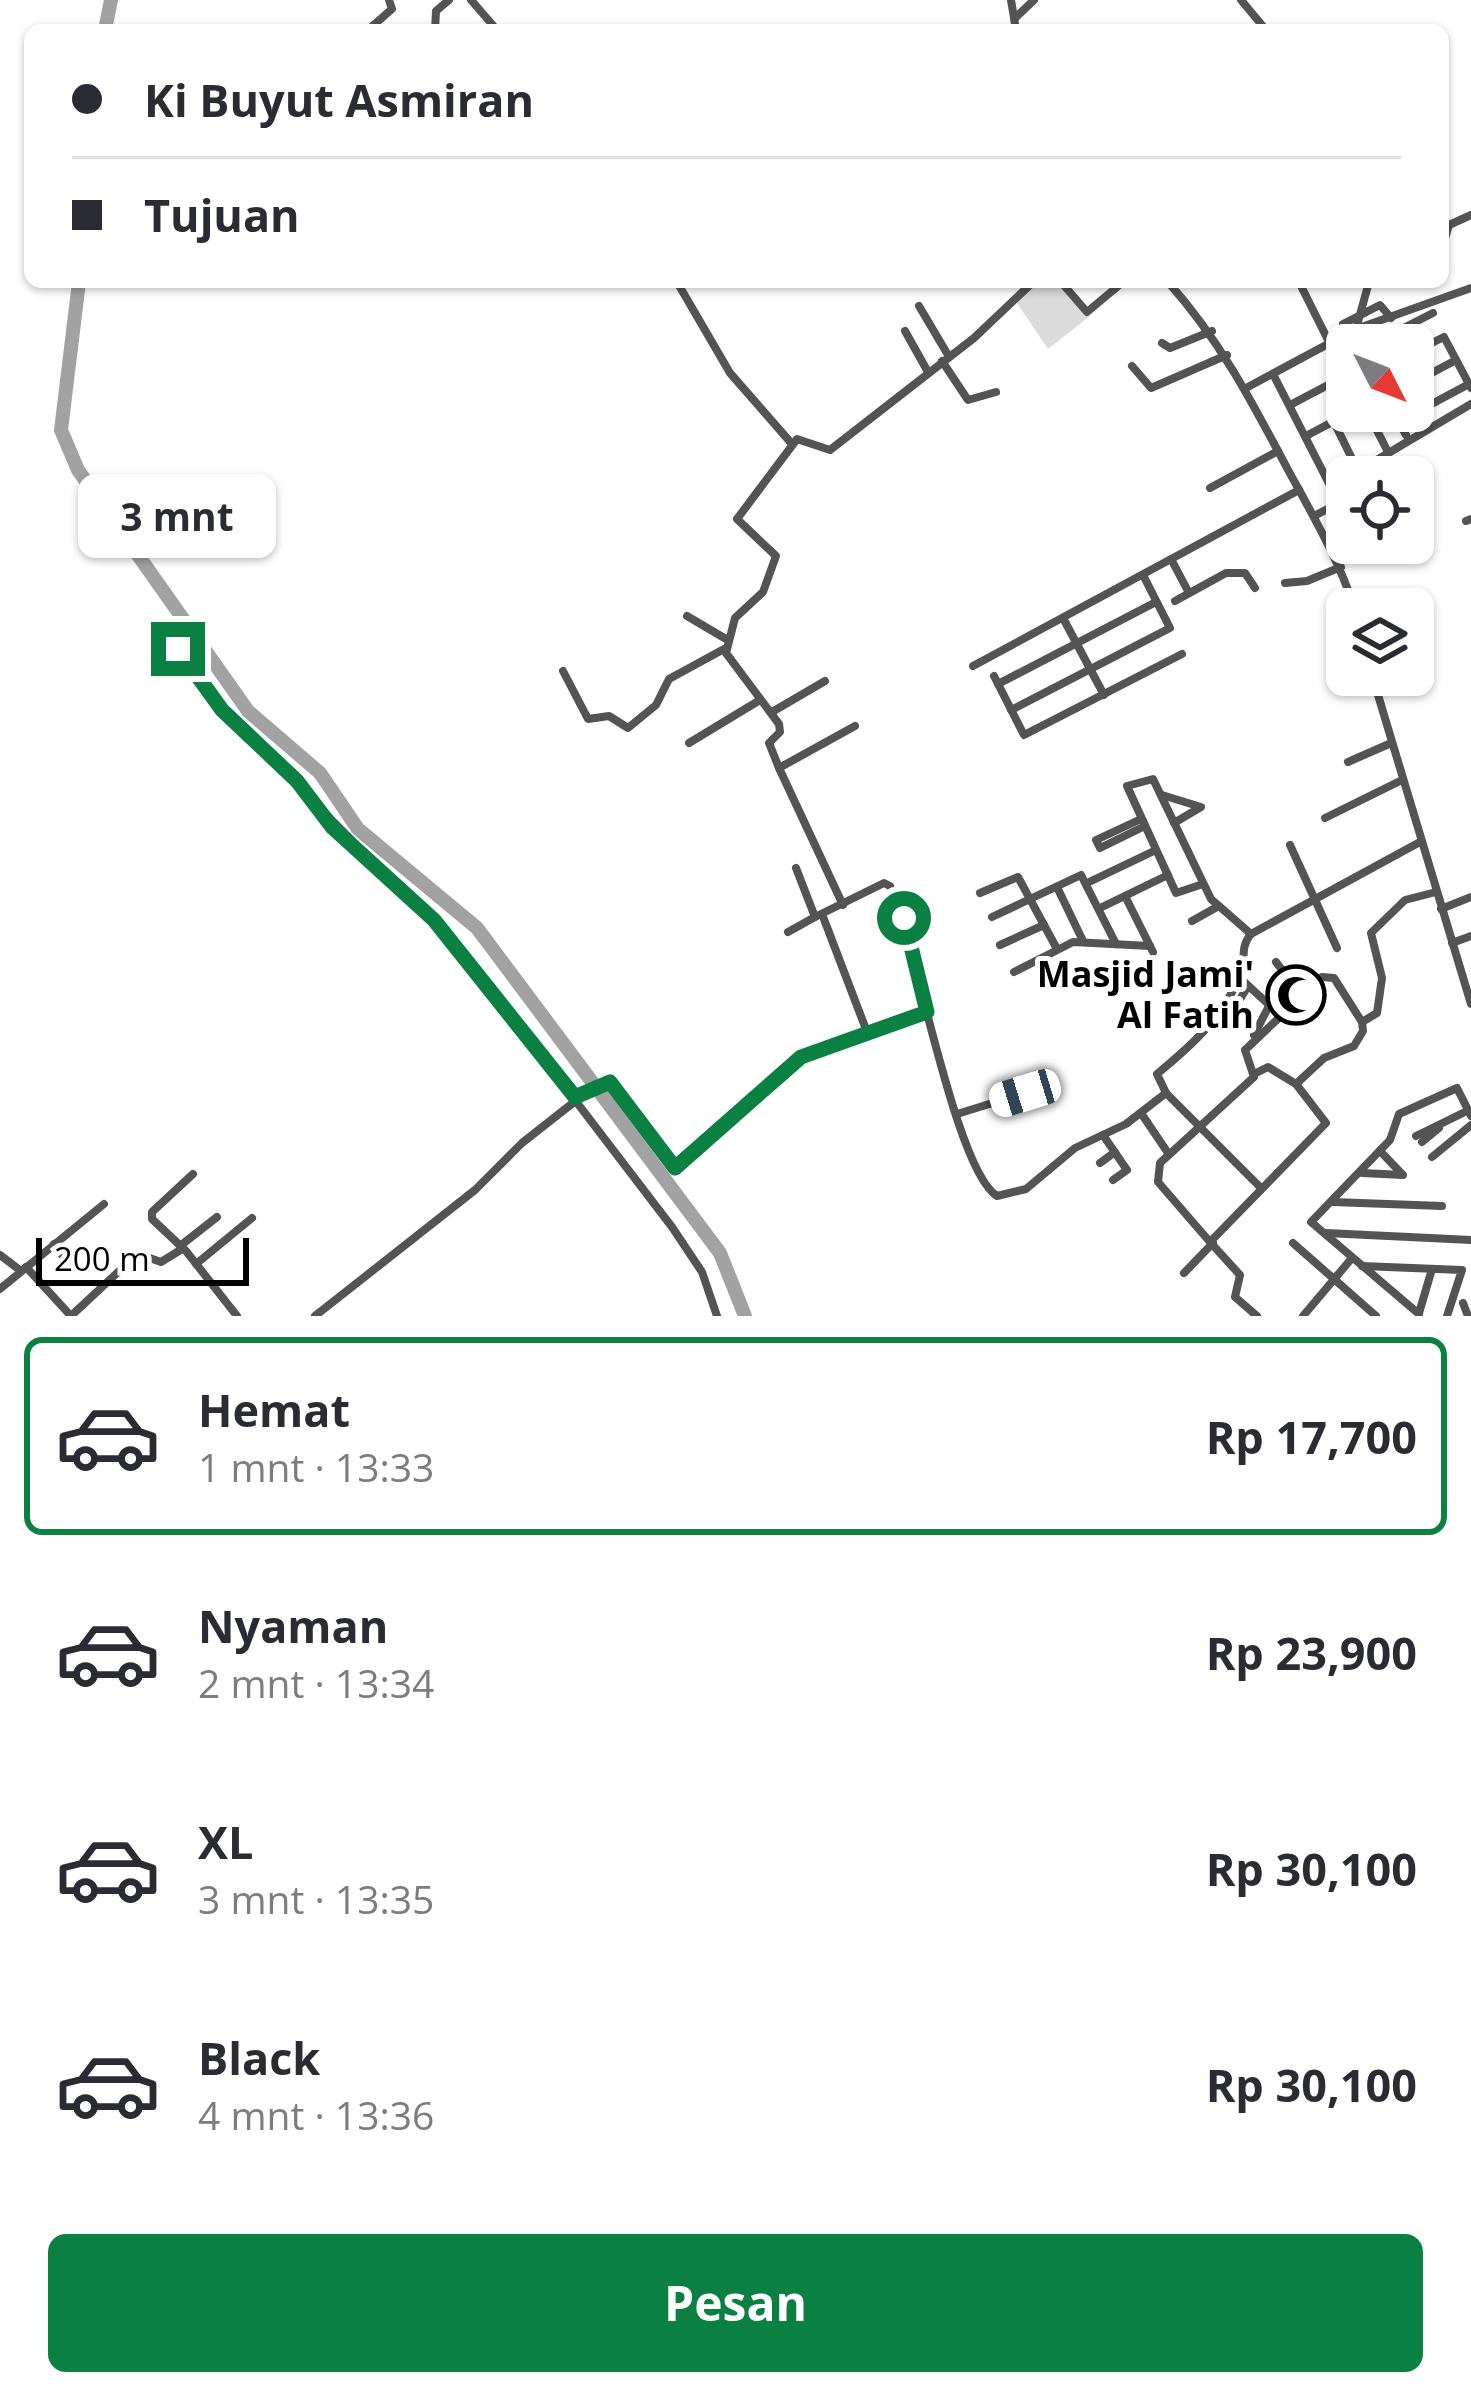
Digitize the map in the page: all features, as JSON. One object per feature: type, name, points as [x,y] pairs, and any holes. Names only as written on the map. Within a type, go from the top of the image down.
[{"type":"street","points":[[375,24],[392,9],[389,0]]},
{"type":"street","points":[[435,24],[436,10],[449,0]]},
{"type":"street","points":[[471,0],[492,24]]},
{"type":"street","points":[[1016,24],[1034,0]]},
{"type":"street","points":[[1241,0],[1261,24]]},
{"type":"street","points":[[680,288],[730,374],[792,443]]},
{"type":"street","points":[[563,670],[589,719],[609,716],[628,728],[656,705],[669,679],[726,644],[737,615],[766,587],[776,556],[737,519],[792,443],[802,437],[830,450],[1026,288]]},
{"type":"street","points":[[1066,288],[1087,313],[1116,288]]},
{"type":"street","points":[[1173,288],[1227,355],[1348,588]]},
{"type":"street","points":[[1302,288],[1326,336]]},
{"type":"street","points":[[1358,324],[1368,288]]},
{"type":"street","points":[[1372,324],[1469,289],[1471,301]]},
{"type":"street","points":[[1343,324],[1382,305],[1391,318]]},
{"type":"street","points":[[919,306],[968,400],[996,392]]},
{"type":"street","points":[[1410,324],[1433,313]]},
{"type":"street","points":[[905,331],[928,372]]},
{"type":"street","points":[[1162,343],[1170,348],[1212,331]]},
{"type":"street","points":[[1434,342],[1444,337],[1470,386],[1434,404]]},
{"type":"street","points":[[1246,388],[1326,346]]},
{"type":"street","points":[[1132,366],[1151,388],[1227,355]]},
{"type":"street","points":[[1434,372],[1456,360]]},
{"type":"street","points":[[1274,376],[1326,479]]},
{"type":"street","points":[[1290,405],[1326,386]]},
{"type":"street","points":[[1384,456],[1471,404]]},
{"type":"street","points":[[1306,436],[1326,426]]},
{"type":"street","points":[[1378,432],[1389,453]]},
{"type":"street","points":[[1210,488],[1278,451]]},
{"type":"street","points":[[973,666],[1300,490]]},
{"type":"street","points":[[1314,516],[1326,510]]},
{"type":"street","points":[[1171,559],[1190,593]]},
{"type":"street","points":[[1285,584],[1324,576],[1341,567]]},
{"type":"street","points":[[1175,601],[1234,572],[1245,573],[1255,588]]},
{"type":"street","points":[[1011,710],[1170,628],[1143,575]]},
{"type":"street","points":[[1156,602],[996,680],[1024,735],[1182,654]]},
{"type":"street","points":[[687,616],[726,644],[740,678],[781,728],[769,742],[843,905]]},
{"type":"street","points":[[1063,617],[1104,694]]},
{"type":"street","points":[[172,635],[222,710],[297,781],[332,827],[434,920],[578,1096],[696,1261],[717,1316]]},
{"type":"street","points":[[772,712],[825,681]]},
{"type":"street","points":[[1377,696],[1471,1004]]},
{"type":"street","points":[[689,743],[760,700]]},
{"type":"street","points":[[779,768],[855,726]]},
{"type":"street","points":[[1348,762],[1389,744]]},
{"type":"street","points":[[1203,884],[1179,895],[1127,787],[1151,778],[1217,907],[1251,934]]},
{"type":"street","points":[[1325,818],[1400,781]]},
{"type":"street","points":[[1161,795],[1201,807],[1174,823]]},
{"type":"street","points":[[1143,823],[1100,848],[1096,840],[1143,823]]},
{"type":"street","points":[[1225,1024],[1244,982],[1242,946],[1251,934],[1420,842]]},
{"type":"street","points":[[1290,845],[1337,948]]},
{"type":"street","points":[[1087,883],[1156,850]]},
{"type":"street","points":[[796,868],[867,1032]]},
{"type":"street","points":[[992,917],[1080,875],[1116,944]]},
{"type":"street","points":[[1100,908],[1168,875]]},
{"type":"street","points":[[980,892],[1017,876],[1057,949]]},
{"type":"street","points":[[788,932],[884,884],[890,886],[957,1114],[982,1180],[997,1196],[1026,1190],[1076,1148],[1141,1113],[1166,1093]]},
{"type":"street","points":[[1057,887],[1083,941]]},
{"type":"street","points":[[1363,1021],[1377,1012],[1381,986],[1371,933],[1405,899],[1436,892]]},
{"type":"street","points":[[1013,972],[1083,941],[1151,949],[1125,896]]},
{"type":"street","points":[[1441,909],[1471,897]]},
{"type":"street","points":[[1192,920],[1217,907]]},
{"type":"street","points":[[1000,945],[1044,925]]},
{"type":"street","points":[[1452,943],[1471,936]]},
{"type":"street","points":[[1276,962],[1302,996]]},
{"type":"street","points":[[1249,1045],[1331,975],[1363,1021],[1364,1031],[1354,1046],[1324,1058],[1296,1084]]},
{"type":"street","points":[[1244,982],[1280,1015]]},
{"type":"street","points":[[1244,982],[1208,1033],[1157,1075],[1166,1093],[1261,1188]]},
{"type":"street","points":[[1254,1074],[1244,1053],[1270,1004]]},
{"type":"street","points":[[315,1316],[476,1190],[597,1084],[613,1084],[677,1168],[790,1064],[927,1012]]},
{"type":"street","points":[[1184,1274],[1212,1243],[1261,1188],[1326,1126],[1296,1084],[1272,1068],[1254,1074],[1157,1168],[1158,1182],[1212,1243],[1240,1275],[1235,1297],[1257,1316]]},
{"type":"street","points":[[1432,1269],[1418,1315],[1311,1222],[1380,1151],[1398,1128],[1399,1114],[1457,1088],[1470,1118]]},
{"type":"street","points":[[957,1114],[1025,1093]]},
{"type":"street","points":[[1141,1113],[1168,1154]]},
{"type":"street","points":[[1419,1139],[1449,1120],[1470,1118]]},
{"type":"street","points":[[1432,1157],[1470,1118]]},
{"type":"street","points":[[1103,1135],[1127,1170],[1113,1180]]},
{"type":"street","points":[[1361,1173],[1403,1175],[1380,1151]]},
{"type":"street","points":[[1100,1162],[1115,1152]]},
{"type":"street","points":[[194,1174],[152,1214],[158,1228],[196,1264],[237,1316]]},
{"type":"street","points":[[1331,1202],[1442,1206]]},
{"type":"street","points":[[0,1289],[104,1204]]},
{"type":"street","points":[[0,1255],[23,1269],[71,1316],[132,1259],[141,1255],[161,1262],[218,1216]]},
{"type":"street","points":[[196,1264],[252,1218]]},
{"type":"street","points":[[1324,1233],[1471,1240]]},
{"type":"street","points":[[54,1244],[69,1265]]},
{"type":"street","points":[[1293,1244],[1376,1316]]},
{"type":"street","points":[[1303,1316],[1352,1258]]},
{"type":"street","points":[[1361,1266],[1462,1270],[1447,1316]]},
{"type":"street","points":[[1463,1303],[1468,1316]]},
{"type":"shaded area","points":[[1030,288],[1069,288],[1090,316],[1048,349],[1015,300]]},
{"type":"waterway","points":[[106,24],[111,0]]},
{"type":"waterway","points":[[78,288],[61,430],[78,470],[248,711],[320,773],[358,829],[477,928],[720,1253],[745,1316]]},
{"type":"place","name":"Masjid Jami' Al Fatih","points":[[1296,995]]},
{"type":"route","points":[[178,649],[222,710],[297,781],[332,827],[434,920],[575,1097],[610,1082],[675,1168],[801,1057],[927,1012],[904,918]]}]
